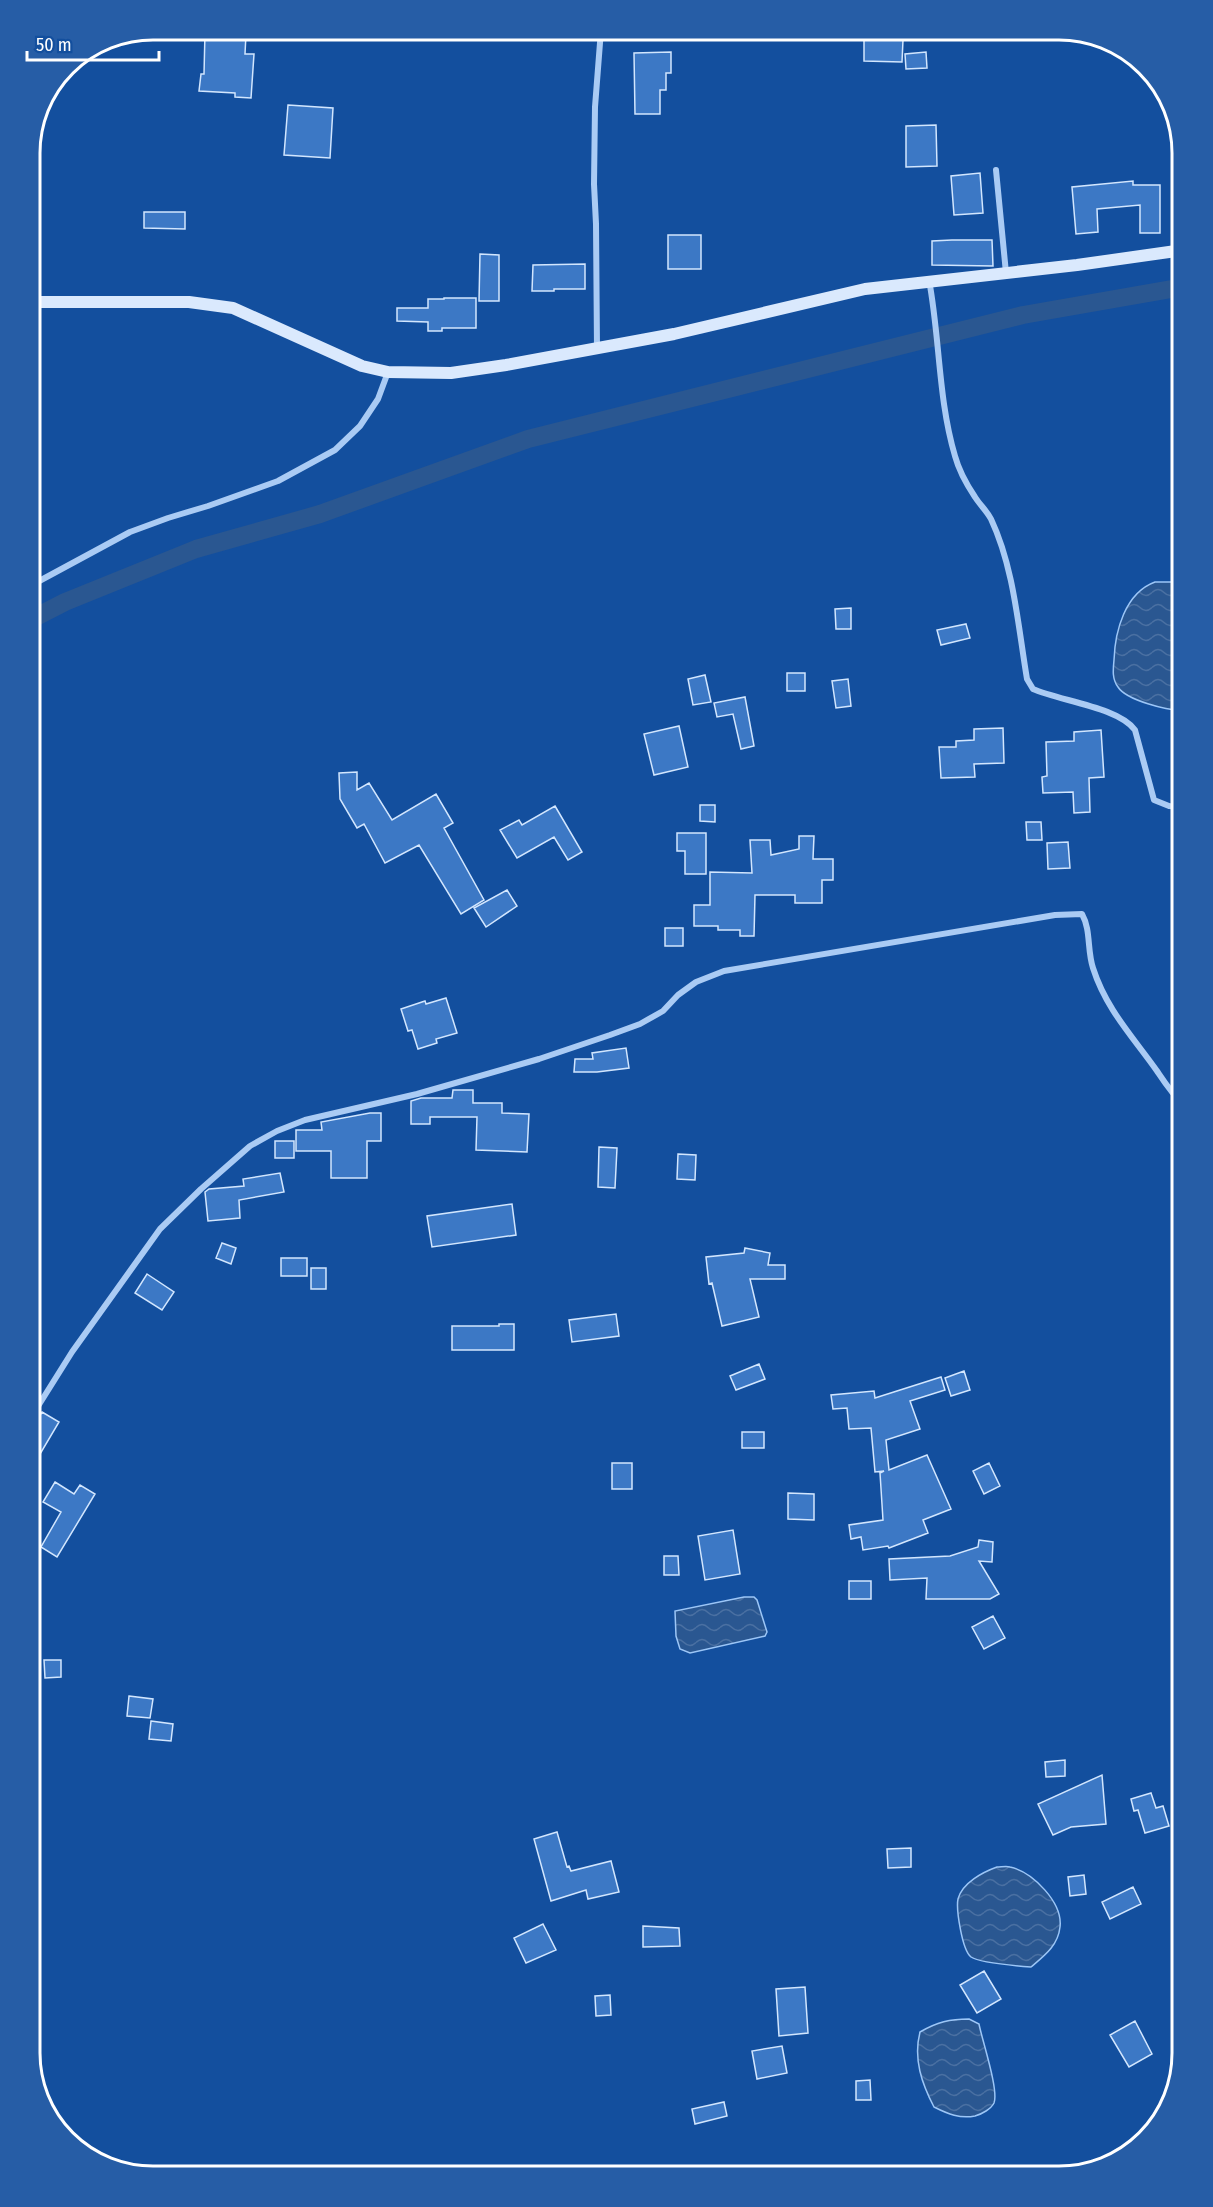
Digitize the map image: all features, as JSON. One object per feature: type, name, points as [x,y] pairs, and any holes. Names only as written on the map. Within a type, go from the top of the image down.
[{"type":"main road","points":[[41,302],[189,302],[233,308],[362,366],[388,372],[451,373],[674,334],[865,289],[1077,265],[1172,251]]},
{"type":"street","points":[[597,348],[594,129],[600,40]]},
{"type":"street","points":[[996,170],[1006,273]]},
{"type":"street","points":[[929,280],[939,376],[955,457],[971,491],[990,517],[1004,555],[1027,679],[1033,689],[1117,716],[1132,726],[1154,800],[1172,806]]},
{"type":"street","points":[[41,580],[130,532],[278,482],[335,450],[360,426],[378,399],[388,372]]},
{"type":"street","points":[[40,1403],[72,1352],[160,1229],[250,1146],[277,1131],[305,1120],[417,1094],[539,1059],[640,1024],[663,1011],[678,995],[696,982],[724,971],[1056,915],[1082,914],[1087,923],[1089,948],[1100,987],[1115,1016],[1172,1092]]},
{"type":"water","points":[[1155,582],[1172,582],[1172,709],[1158,707],[1129,696],[1122,692],[1114,678],[1115,649],[1120,625],[1129,604],[1145,587]]},
{"type":"water","points":[[754,1597],[757,1600],[767,1632],[765,1636],[690,1653],[680,1649],[676,1636],[675,1611]]},
{"type":"water","points":[[997,1867],[1010,1867],[1028,1875],[1045,1890],[1057,1908],[1060,1918],[1059,1934],[1050,1950],[1031,1967],[982,1961],[971,1957],[965,1946],[958,1911],[960,1893],[974,1879]]},
{"type":"water","points":[[969,2019],[979,2024],[995,2097],[994,2103],[986,2111],[975,2116],[964,2117],[949,2114],[934,2107],[922,2080],[918,2062],[918,2042],[920,2032],[932,2026]]},
{"type":"building","points":[[205,40],[246,40],[245,54],[254,54],[251,98],[235,97],[235,93],[199,91],[201,74],[204,74]]},
{"type":"building","points":[[864,41],[903,41],[902,62],[864,61]]},
{"type":"building","points":[[671,52],[671,73],[666,73],[666,90],[660,90],[660,114],[635,114],[634,53]]},
{"type":"building","points":[[926,52],[927,68],[906,69],[905,54]]},
{"type":"building","points":[[288,105],[333,108],[330,158],[284,155]]},
{"type":"building","points":[[936,125],[937,166],[906,167],[906,126]]},
{"type":"building","points":[[980,173],[983,213],[954,215],[951,176]]},
{"type":"building","points":[[1133,181],[1133,185],[1160,185],[1160,233],[1140,233],[1140,205],[1097,209],[1098,232],[1076,234],[1072,187]]},
{"type":"building","points":[[144,212],[185,212],[185,229],[144,228]]},
{"type":"building","points":[[668,235],[701,235],[701,269],[668,269]]},
{"type":"building","points":[[992,240],[993,266],[932,265],[932,241]]},
{"type":"building","points":[[480,254],[499,255],[499,301],[479,301]]},
{"type":"building","points":[[585,264],[585,289],[532,291],[533,265]]},
{"type":"building","points":[[476,298],[476,328],[442,328],[442,331],[428,331],[428,322],[397,321],[397,308],[428,308],[428,299]]},
{"type":"building","points":[[851,608],[851,629],[836,629],[835,609]]},
{"type":"building","points":[[966,624],[970,638],[941,645],[937,630]]},
{"type":"building","points":[[787,673],[805,673],[805,691],[787,691]]},
{"type":"building","points":[[705,675],[711,702],[693,705],[688,679]]},
{"type":"building","points":[[848,679],[851,706],[836,708],[832,681]]},
{"type":"building","points":[[745,697],[754,746],[741,749],[733,714],[717,717],[714,703]]},
{"type":"building","points":[[679,726],[688,767],[654,775],[644,734]]},
{"type":"building","points":[[1003,728],[1004,763],[974,764],[975,777],[941,778],[939,747],[956,747],[956,741],[974,740],[974,729]]},
{"type":"building","points":[[1101,730],[1104,777],[1089,778],[1090,812],[1074,813],[1073,792],[1043,793],[1042,777],[1047,776],[1046,742],[1074,741],[1074,732]]},
{"type":"building","points":[[357,772],[357,790],[369,783],[392,820],[436,794],[453,823],[444,828],[484,900],[461,914],[419,845],[385,863],[364,824],[357,828],[340,799],[339,773]]},
{"type":"building","points":[[700,805],[715,805],[715,822],[700,821]]},
{"type":"building","points":[[555,806],[582,852],[568,860],[554,837],[517,858],[500,830],[519,820],[522,825]]},
{"type":"building","points":[[1026,822],[1041,822],[1042,840],[1027,840]]},
{"type":"building","points":[[677,833],[706,833],[706,874],[685,874],[685,851],[677,851]]},
{"type":"building","points":[[799,836],[814,836],[813,859],[833,859],[833,880],[822,880],[822,903],[795,903],[795,895],[755,895],[754,936],[740,936],[740,930],[718,930],[718,926],[694,926],[694,905],[710,905],[710,872],[752,873],[750,840],[770,840],[771,855],[799,849]]},
{"type":"building","points":[[1068,842],[1070,868],[1048,869],[1047,843]]},
{"type":"building","points":[[507,890],[517,906],[486,927],[474,908]]},
{"type":"building","points":[[665,928],[683,928],[683,946],[665,946]]},
{"type":"building","points":[[446,998],[457,1033],[436,1039],[437,1043],[418,1049],[412,1030],[408,1031],[401,1009],[425,1001],[426,1004]]},
{"type":"building","points":[[626,1048],[629,1068],[574,1072],[575,1059],[593,1059],[592,1053]]},
{"type":"building","points":[[453,1090],[473,1090],[473,1103],[502,1103],[502,1113],[529,1114],[527,1152],[476,1150],[477,1117],[430,1117],[430,1124],[411,1124],[411,1101],[421,1098],[452,1098]]},
{"type":"building","points":[[381,1113],[381,1141],[367,1141],[367,1178],[331,1178],[331,1151],[296,1151],[296,1130],[322,1130],[321,1122]]},
{"type":"building","points":[[275,1141],[294,1141],[294,1158],[275,1158]]},
{"type":"building","points":[[599,1147],[617,1148],[615,1188],[598,1187]]},
{"type":"building","points":[[678,1154],[696,1155],[695,1180],[677,1179]]},
{"type":"building","points":[[280,1173],[284,1192],[239,1200],[240,1218],[208,1221],[205,1192],[209,1189],[244,1186],[243,1179]]},
{"type":"building","points":[[512,1204],[516,1235],[432,1247],[427,1216]]},
{"type":"building","points":[[222,1243],[236,1248],[231,1264],[216,1258]]},
{"type":"building","points":[[745,1248],[770,1253],[768,1265],[785,1265],[785,1279],[750,1279],[759,1317],[722,1326],[712,1283],[709,1284],[706,1257],[744,1253]]},
{"type":"building","points":[[281,1258],[307,1258],[307,1276],[281,1276]]},
{"type":"building","points":[[311,1268],[326,1268],[326,1289],[311,1289]]},
{"type":"building","points":[[147,1274],[174,1292],[162,1310],[135,1293]]},
{"type":"building","points":[[616,1314],[619,1336],[572,1342],[569,1320]]},
{"type":"building","points":[[499,1324],[514,1324],[514,1350],[452,1350],[452,1326],[499,1326]]},
{"type":"building","points":[[759,1364],[765,1379],[736,1390],[730,1376]]},
{"type":"building","points":[[964,1371],[970,1390],[951,1396],[945,1378]]},
{"type":"building","points":[[941,1377],[945,1390],[910,1401],[920,1429],[886,1440],[889,1470],[927,1455],[951,1509],[923,1520],[928,1533],[889,1548],[888,1546],[863,1550],[861,1537],[851,1539],[849,1525],[883,1520],[880,1473],[884,1471],[875,1472],[871,1428],[849,1429],[847,1408],[833,1409],[831,1395],[874,1391],[875,1398]]},
{"type":"building","points":[[42,1412],[59,1422],[40,1454]]},
{"type":"building","points":[[742,1432],[764,1432],[764,1448],[742,1448]]},
{"type":"building","points":[[612,1463],[632,1463],[632,1489],[612,1489]]},
{"type":"building","points":[[989,1463],[1000,1486],[984,1494],[973,1471]]},
{"type":"building","points":[[55,1482],[74,1494],[80,1485],[95,1494],[57,1557],[41,1547],[61,1512],[43,1502]]},
{"type":"building","points":[[788,1493],[814,1494],[814,1520],[788,1519]]},
{"type":"building","points":[[733,1530],[740,1574],[705,1580],[698,1536]]},
{"type":"building","points":[[979,1540],[993,1542],[992,1562],[979,1561],[999,1594],[990,1599],[926,1599],[927,1578],[890,1580],[889,1559],[950,1556],[978,1547]]},
{"type":"building","points":[[664,1556],[678,1556],[679,1575],[664,1575]]},
{"type":"building","points":[[849,1581],[871,1581],[871,1599],[849,1599]]},
{"type":"building","points":[[993,1616],[1005,1638],[984,1649],[972,1627]]},
{"type":"building","points":[[44,1660],[61,1660],[61,1677],[45,1678]]},
{"type":"building","points":[[129,1696],[153,1699],[150,1718],[127,1716]]},
{"type":"building","points":[[151,1721],[173,1724],[171,1741],[149,1739]]},
{"type":"building","points":[[1065,1760],[1065,1776],[1046,1777],[1045,1762]]},
{"type":"building","points":[[1102,1775],[1106,1824],[1071,1827],[1053,1835],[1038,1804]]},
{"type":"building","points":[[1151,1793],[1156,1808],[1163,1806],[1169,1826],[1145,1833],[1138,1810],[1134,1811],[1131,1799]]},
{"type":"building","points":[[557,1832],[567,1867],[569,1866],[571,1871],[611,1861],[619,1892],[588,1899],[586,1890],[551,1901],[534,1839]]},
{"type":"building","points":[[911,1848],[911,1867],[888,1868],[887,1849]]},
{"type":"building","points":[[1084,1875],[1086,1894],[1070,1896],[1068,1877]]},
{"type":"building","points":[[1133,1887],[1141,1904],[1110,1919],[1102,1902]]},
{"type":"building","points":[[543,1924],[556,1950],[526,1963],[514,1938]]},
{"type":"building","points":[[643,1926],[679,1928],[680,1946],[643,1947]]},
{"type":"building","points":[[984,1971],[1001,1999],[977,2013],[960,1985]]},
{"type":"building","points":[[805,1987],[808,2033],[779,2036],[776,1989]]},
{"type":"building","points":[[610,1995],[611,2015],[596,2016],[595,1996]]},
{"type":"building","points":[[1135,2021],[1152,2054],[1129,2067],[1110,2035]]},
{"type":"building","points":[[782,2046],[787,2073],[757,2079],[752,2051]]},
{"type":"building","points":[[870,2080],[871,2100],[856,2100],[856,2081]]},
{"type":"building","points":[[724,2102],[727,2116],[695,2124],[692,2109]]},
{"type":"waterway","points":[[41,614],[65,602],[196,549],[320,514],[528,439],[1023,315],[1172,289]]}]
